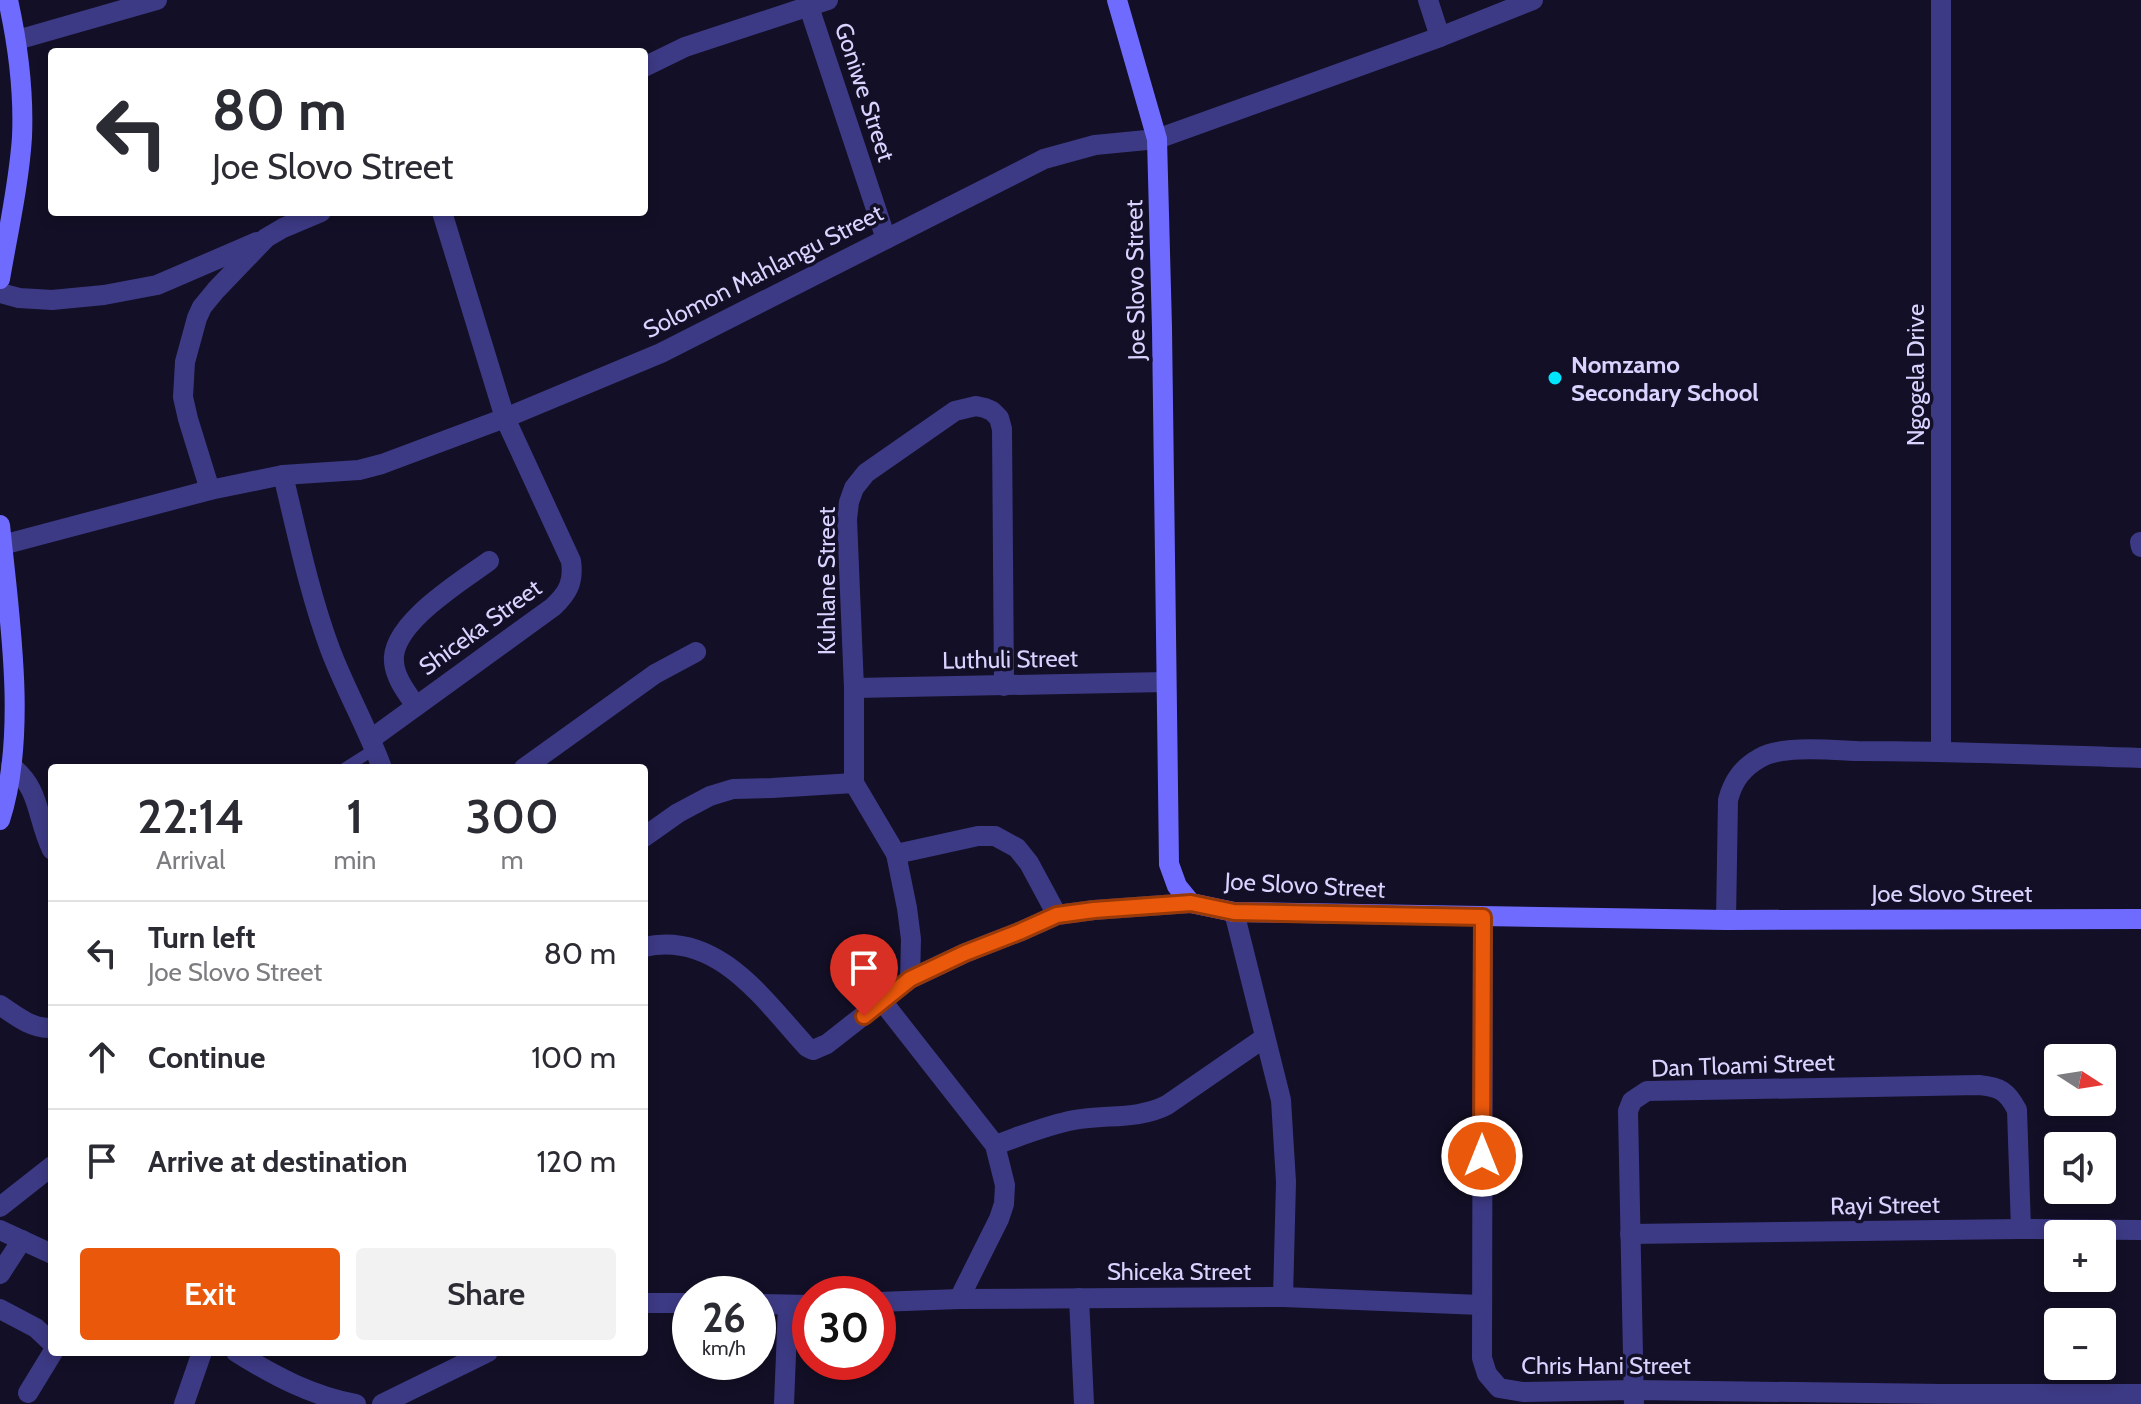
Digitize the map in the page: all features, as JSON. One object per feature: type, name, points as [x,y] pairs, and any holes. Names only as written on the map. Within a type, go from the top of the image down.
[{"type":"street","points":[[0,279],[22,138],[17,40],[8,0]]},
{"type":"street","points":[[17,40],[157,0]]},
{"type":"street","name":"Joe Slovo Street","points":[[1117,0],[1157,139],[1169,864],[1177,886],[1191,903],[1234,912],[1483,917],[2141,919]]},
{"type":"street","points":[[1428,0],[1440,37]]},
{"type":"street","name":"Solomon Mahlangu Street","points":[[1,548],[210,490],[283,475],[359,470],[382,464],[505,418],[661,353],[1044,159],[1095,145],[1157,139],[1440,37],[1533,0]]},
{"type":"street","name":"Ngogela Drive","points":[[1941,0],[1941,751]]},
{"type":"street","name":"Goniwe Street","points":[[648,65],[685,47],[819,4],[886,239]]},
{"type":"street","points":[[0,293],[19,298],[52,300],[104,295],[157,285],[312,216]]},
{"type":"street","name":"Shiceka Street","points":[[376,752],[416,706],[553,607],[565,596],[573,575],[571,561],[505,418],[443,216]]},
{"type":"street","points":[[210,490],[183,397],[189,342],[202,307],[266,238]]},
{"type":"street","name":"Kuhlane Street","points":[[854,783],[854,688],[847,519],[854,488],[866,473],[955,411],[976,406],[992,411],[999,418],[1002,429],[1004,686]]},
{"type":"street","points":[[283,475],[317,611],[337,666],[376,752]]},
{"type":"street","points":[[0,820],[11,766],[14,683],[1,548]]},
{"type":"street","points":[[416,706],[396,674],[393,660],[398,638],[422,611],[489,561]]},
{"type":"street","points":[[530,764],[655,674],[696,652]]},
{"type":"street","name":"Luthuli Street","points":[[854,688],[1166,682]]},
{"type":"street","points":[[1726,920],[1728,800],[1739,773],[1762,756],[1789,750],[1941,751],[2141,758]]},
{"type":"street","points":[[11,766],[24,776],[32,789],[48,841]]},
{"type":"street","points":[[648,834],[678,813],[710,796],[733,789],[854,783],[896,854],[911,939],[910,979]]},
{"type":"street","points":[[896,854],[978,836],[995,836],[1017,848],[1029,863],[1057,915]]},
{"type":"street","points":[[648,947],[682,945],[713,956],[744,978],[813,1050],[827,1044],[910,979],[1057,915],[1191,903]]},
{"type":"street","points":[[1234,912],[1281,1100],[1286,1182],[1283,1297]]},
{"type":"street","name":"Chris Hani Street","points":[[1483,917],[1482,1358],[1487,1374],[1499,1388],[1634,1397],[1942,1399],[2141,1394]]},
{"type":"street","points":[[882,1001],[995,1145],[1005,1185],[1004,1204],[959,1299]]},
{"type":"street","points":[[0,1005],[32,1025],[48,1028]]},
{"type":"street","points":[[995,1145],[1070,1121],[1154,1112],[1264,1038]]},
{"type":"street","name":"Dan Tloami Street","points":[[1634,1397],[1628,1111],[1632,1101],[1647,1091],[1979,1085],[2001,1089],[2010,1096],[2017,1110],[2021,1229]]},
{"type":"street","points":[[0,1207],[48,1169]]},
{"type":"street","points":[[0,1230],[48,1252]]},
{"type":"street","name":"Rayi Street","points":[[1630,1234],[2141,1230]]},
{"type":"street","points":[[0,1274],[22,1240]]},
{"type":"street","name":"Shiceka Street","points":[[896,1301],[1283,1297],[1481,1305]]},
{"type":"street","points":[[1079,1298],[1084,1404]]},
{"type":"street","points":[[648,1303],[672,1303]]},
{"type":"street","points":[[776,1305],[792,1305]]},
{"type":"street","points":[[784,1404],[788,1305]]},
{"type":"street","points":[[0,1309],[36,1328],[48,1339]]},
{"type":"street","points":[[28,1393],[51,1356]]},
{"type":"street","points":[[184,1404],[201,1356]]},
{"type":"street","points":[[242,1356],[294,1394],[356,1404]]},
{"type":"street","points":[[382,1404],[473,1356]]},
{"type":"lane","points":[[353,764],[376,752]]},
{"type":"place","name":"Nomzamo Secondary School","points":[[1555,378]]},
{"type":"route","points":[[864,1016],[910,979],[1057,915],[1191,903],[1234,912],[1483,917],[1482,1156]]}]
